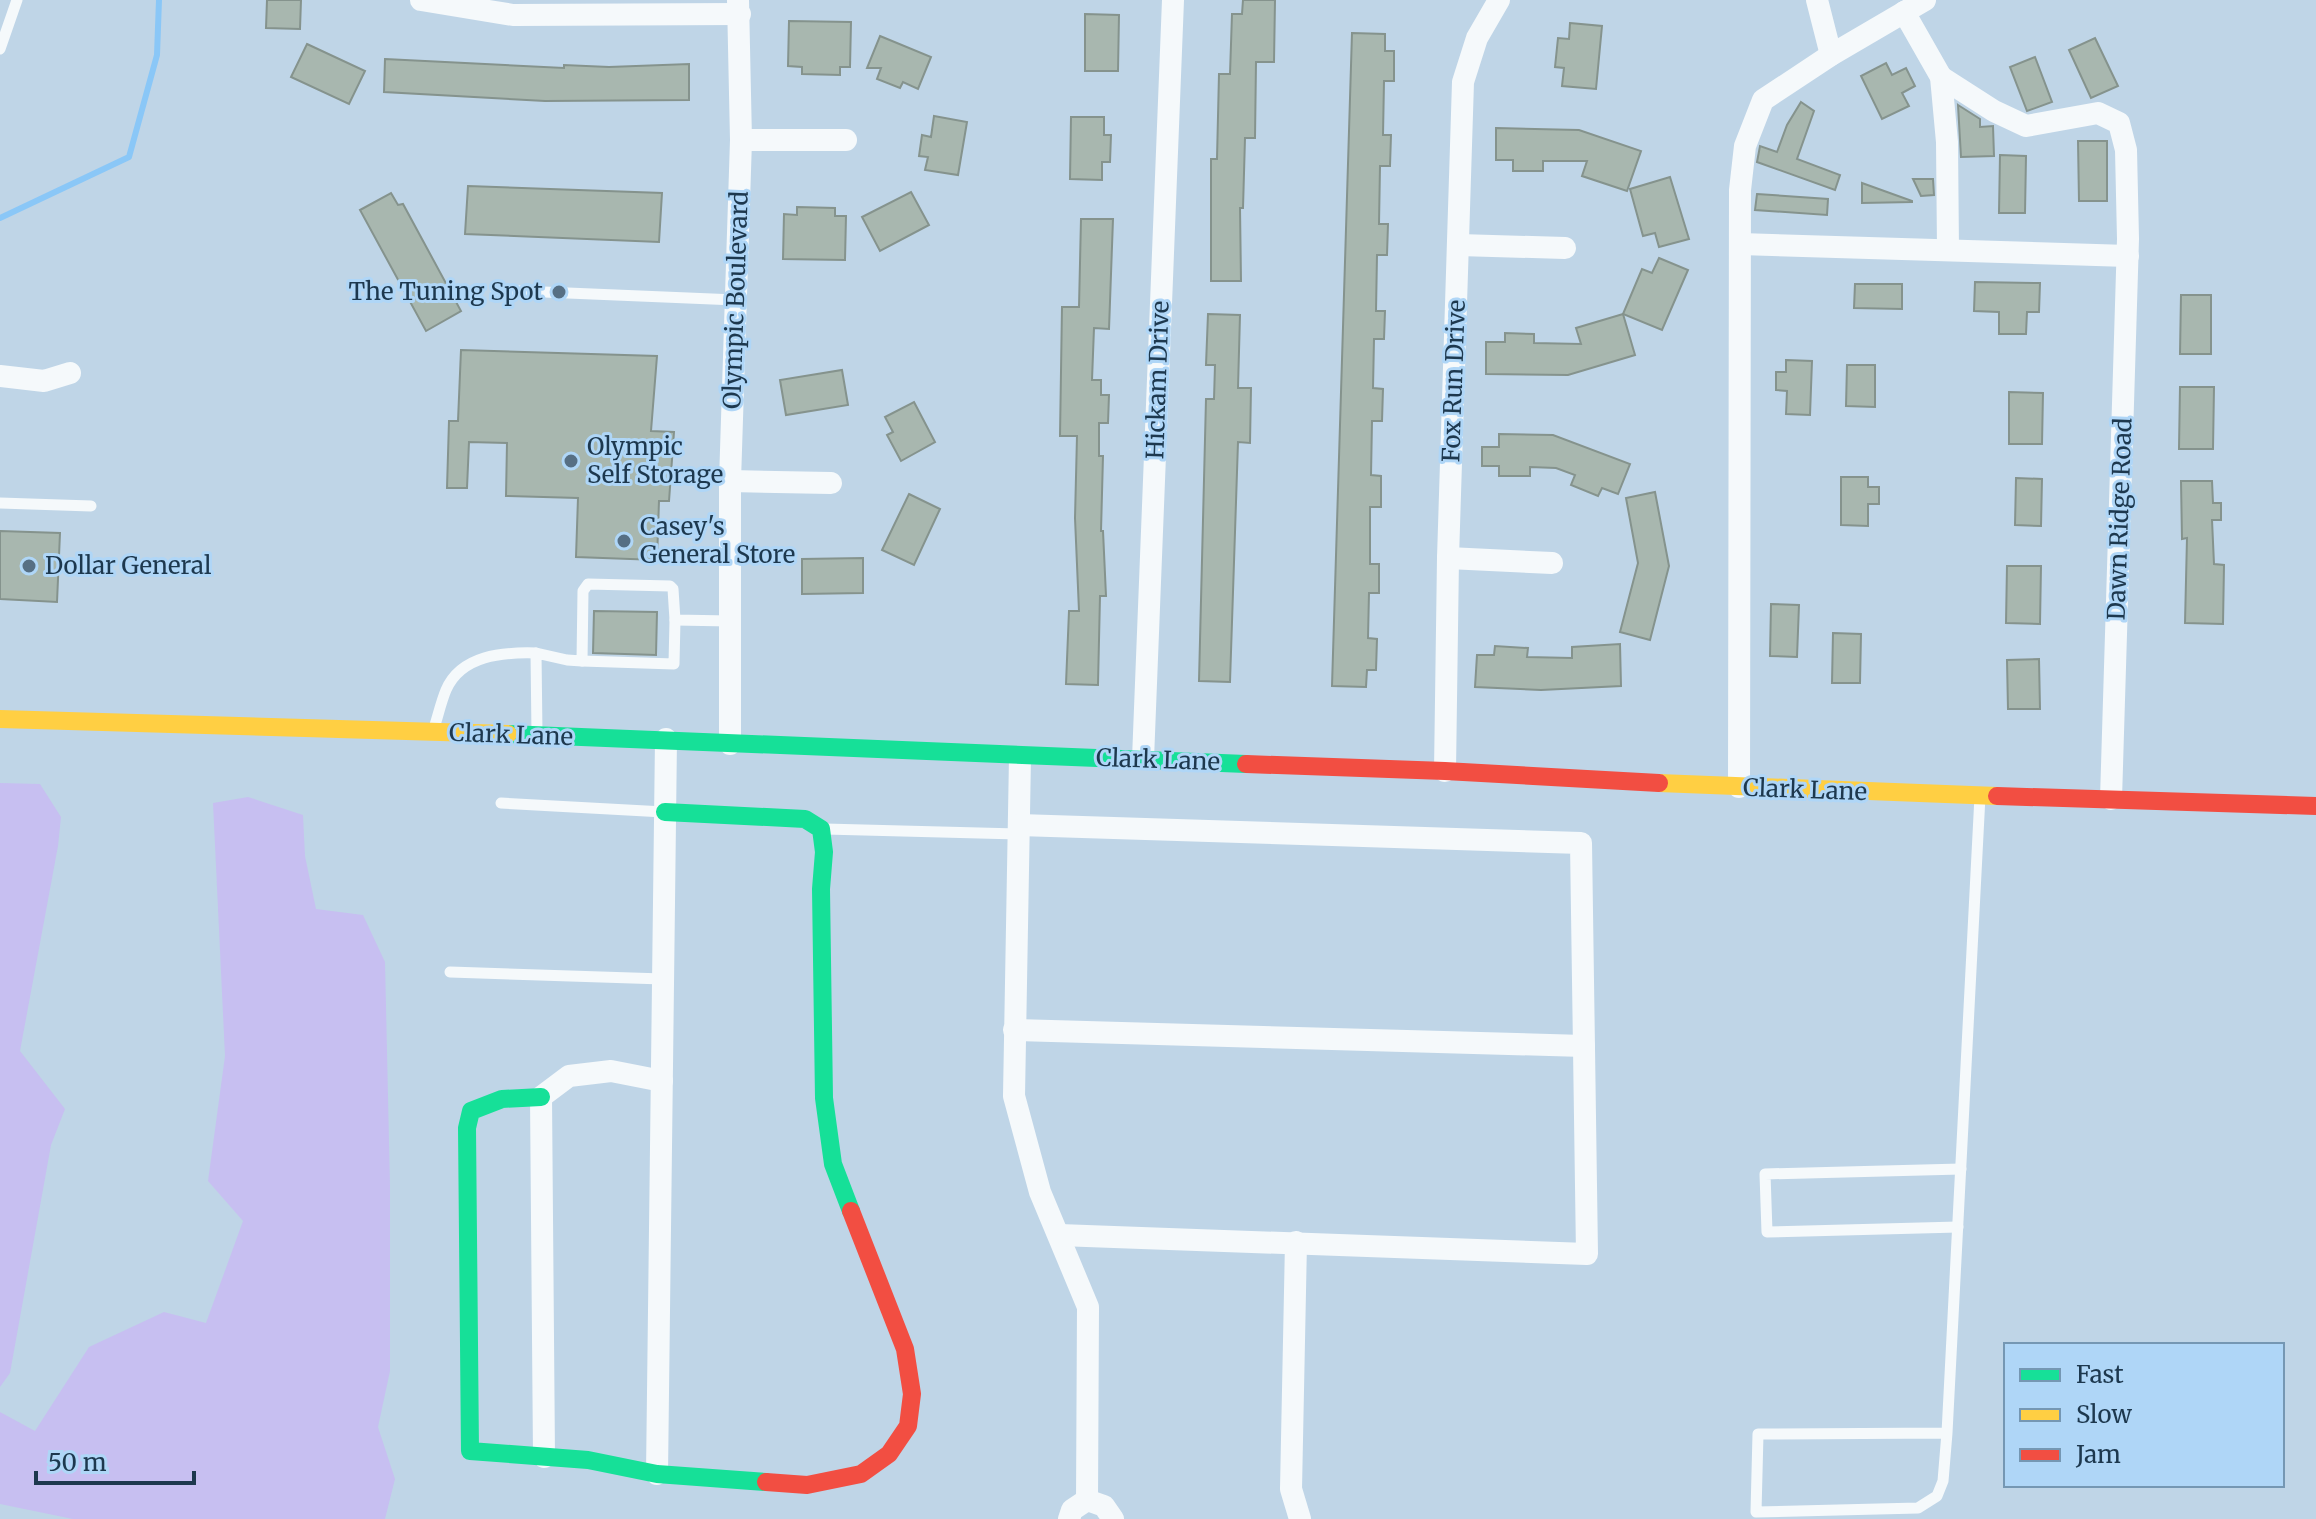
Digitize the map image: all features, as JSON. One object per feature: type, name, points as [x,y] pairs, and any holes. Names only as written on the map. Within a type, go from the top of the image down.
[{"type":"main road","name":"Clark Lane","points":[[0,719],[666,739],[1020,757],[1445,771],[1739,787],[2316,806]]},
{"type":"main road","points":[[541,1097],[502,1099],[471,1111],[467,1128],[470,1451],[588,1460],[657,1474],[807,1485],[861,1474],[889,1454],[908,1426],[912,1394],[905,1349],[833,1164],[824,1098],[821,889],[824,852],[821,829],[805,819],[665,812]]},
{"type":"street","points":[[421,0],[513,15],[739,7]]},
{"type":"street","name":"Hickam Drive","points":[[1143,759],[1173,0]]},
{"type":"street","name":"Fox Run Drive","points":[[1445,771],[1448,558],[1463,82],[1477,38],[1499,0]]},
{"type":"street","points":[[1817,0],[1831,55]]},
{"type":"street","points":[[1739,787],[1740,190],[1745,146],[1763,100],[1831,55],[1925,0]]},
{"type":"street","name":"Olympic Boulevard","points":[[730,744],[730,481],[741,140],[739,7]]},
{"type":"street","points":[[1904,12],[1941,77],[1947,142],[1948,250]]},
{"type":"street","name":"Dawn Ridge Road","points":[[1941,77],[1994,111],[2026,126],[2098,113],[2119,123],[2126,150],[2128,248],[2111,799]]},
{"type":"street","points":[[741,140],[846,140]]},
{"type":"street","points":[[1740,244],[1948,250],[2128,248]]},
{"type":"street","points":[[1459,245],[1565,248]]},
{"type":"street","points":[[0,376],[44,381],[70,373]]},
{"type":"street","points":[[730,481],[831,483]]},
{"type":"street","points":[[1448,558],[1552,563]]},
{"type":"street","points":[[657,1474],[666,739]]},
{"type":"street","points":[[1020,757],[1014,1096],[1040,1192],[1088,1307],[1087,1500]]},
{"type":"street","points":[[1019,830],[1581,843],[1587,1254],[1059,1235]]},
{"type":"street","points":[[1014,1030],[1584,1046]]},
{"type":"street","points":[[544,1457],[541,1097],[569,1076],[611,1071],[662,1081]]},
{"type":"street","points":[[1296,1242],[1291,1489],[1300,1519]]},
{"type":"street","points":[[1069,1519],[1072,1510],[1087,1500]]},
{"type":"street","points":[[1087,1500],[1104,1506],[1113,1519]]},
{"type":"lane","points":[[0,4],[16,1]]},
{"type":"lane","points":[[0,46],[16,1]]},
{"type":"lane","points":[[496,290],[736,300]]},
{"type":"lane","points":[[0,503],[91,506]]},
{"type":"lane","points":[[433,732],[447,687],[467,664],[505,652],[536,653],[567,660],[582,661],[674,664],[673,589],[670,586],[588,584],[583,591],[582,661]]},
{"type":"lane","points":[[675,620],[731,621]]},
{"type":"lane","points":[[536,653],[537,735]]},
{"type":"lane","points":[[1947,1433],[1758,1434],[1756,1512],[1918,1508],[1937,1496],[1943,1481],[1947,1433],[1980,795]]},
{"type":"lane","points":[[501,803],[665,812]]},
{"type":"lane","points":[[821,829],[1019,830]]},
{"type":"lane","points":[[450,972],[663,979]]},
{"type":"lane","points":[[1958,1227],[1767,1232],[1765,1174],[1961,1169]]},
{"type":"shaded area","points":[[0,783],[40,784],[61,817],[20,1051],[65,1109],[51,1145],[10,1373],[0,1387]]},
{"type":"shaded area","points":[[248,797],[303,815],[305,856],[316,909],[363,915],[385,962],[390,1371],[378,1427],[395,1479],[385,1519],[73,1519],[0,1504],[0,1412],[35,1431],[89,1347],[164,1312],[206,1323],[243,1221],[208,1181],[225,1056],[213,803]]},
{"type":"building","points":[[267,0],[301,0],[300,29],[266,28]]},
{"type":"building","points":[[1243,0],[1275,0],[1274,62],[1256,62],[1255,138],[1245,138],[1243,208],[1240,208],[1241,281],[1211,281],[1211,159],[1217,159],[1219,74],[1230,74],[1232,14],[1242,14]]},
{"type":"building","points":[[1085,14],[1119,15],[1118,71],[1085,71]]},
{"type":"building","points":[[789,21],[851,22],[850,67],[840,67],[840,75],[802,74],[802,67],[788,66]]},
{"type":"building","points":[[1570,23],[1602,26],[1596,89],[1562,86],[1564,68],[1555,67],[1558,38],[1569,39]]},
{"type":"building","points":[[1352,33],[1385,34],[1385,51],[1394,51],[1394,81],[1384,81],[1383,135],[1391,135],[1390,166],[1380,166],[1379,224],[1388,224],[1387,255],[1377,255],[1376,311],[1385,311],[1384,339],[1374,339],[1373,388],[1383,389],[1382,421],[1372,421],[1371,475],[1381,476],[1381,507],[1370,507],[1370,564],[1379,564],[1379,593],[1369,593],[1368,638],[1377,639],[1376,670],[1367,670],[1366,687],[1332,686]]},
{"type":"building","points":[[880,36],[931,57],[918,89],[903,82],[900,88],[877,79],[881,68],[867,68]]},
{"type":"building","points":[[2095,38],[2118,86],[2091,98],[2069,50]]},
{"type":"building","points":[[307,44],[365,71],[349,104],[291,77]]},
{"type":"building","points":[[2035,57],[2052,102],[2027,111],[2010,67]]},
{"type":"building","points":[[385,59],[564,68],[564,65],[689,64],[689,100],[545,101],[384,92]]},
{"type":"building","points":[[1886,63],[1892,75],[1906,68],[1915,86],[1902,93],[1909,106],[1882,119],[1861,76]]},
{"type":"building","points":[[1801,102],[1814,111],[1797,159],[1840,175],[1835,190],[1757,162],[1760,146],[1777,152],[1787,125]]},
{"type":"building","points":[[1958,105],[1980,119],[1980,127],[1993,126],[1994,156],[1961,157]]},
{"type":"building","points":[[934,116],[967,122],[958,175],[925,170],[928,157],[919,156],[922,135],[931,137]]},
{"type":"building","points":[[1071,117],[1104,117],[1104,135],[1111,135],[1110,162],[1102,162],[1102,180],[1070,179]]},
{"type":"building","points":[[1496,128],[1579,130],[1641,151],[1627,191],[1582,176],[1587,161],[1543,161],[1543,171],[1513,171],[1513,160],[1496,160]]},
{"type":"building","points":[[2078,141],[2107,141],[2107,201],[2079,201]]},
{"type":"building","points":[[2000,155],[2026,156],[2025,213],[1999,213]]},
{"type":"building","points":[[1670,177],[1689,239],[1659,247],[1655,233],[1643,236],[1630,189]]},
{"type":"building","points":[[1913,179],[1933,179],[1934,195],[1921,196]]},
{"type":"building","points":[[1862,183],[1912,201],[1912,202],[1862,203]]},
{"type":"building","points":[[468,186],[662,193],[659,242],[465,234]]},
{"type":"building","points":[[911,192],[929,225],[880,251],[862,217]]},
{"type":"building","points":[[391,193],[398,205],[403,204],[461,311],[426,331],[360,210]]},
{"type":"building","points":[[1757,194],[1828,199],[1827,215],[1755,210]]},
{"type":"building","points":[[797,207],[835,208],[835,216],[846,216],[845,260],[783,259],[784,214],[797,215]]},
{"type":"building","points":[[1081,219],[1113,219],[1109,329],[1094,328],[1092,380],[1101,380],[1101,395],[1109,395],[1108,423],[1099,423],[1099,456],[1103,456],[1101,531],[1106,596],[1100,596],[1098,685],[1066,684],[1069,611],[1079,611],[1075,518],[1077,436],[1060,436],[1062,307],[1079,307]]},
{"type":"building","points":[[1659,258],[1688,270],[1662,330],[1623,314],[1642,269],[1652,273]]},
{"type":"building","points":[[1975,282],[2040,283],[2039,312],[2027,312],[2026,334],[1999,334],[1999,312],[1974,311]]},
{"type":"building","points":[[1855,284],[1902,284],[1902,309],[1854,308]]},
{"type":"building","points":[[2181,295],[2211,295],[2211,354],[2180,354]]},
{"type":"building","points":[[1208,314],[1240,315],[1238,388],[1251,388],[1250,443],[1238,442],[1230,682],[1199,681],[1206,399],[1214,399],[1215,365],[1206,365]]},
{"type":"building","points":[[1623,314],[1635,355],[1568,375],[1486,374],[1486,342],[1505,342],[1505,333],[1534,334],[1534,343],[1581,344],[1576,328]]},
{"type":"building","points":[[461,350],[657,356],[651,431],[674,432],[669,501],[659,501],[657,560],[576,557],[578,498],[506,496],[507,443],[469,442],[467,488],[447,488],[449,421],[458,421]]},
{"type":"building","points":[[1786,360],[1812,361],[1810,415],[1786,414],[1787,391],[1776,390],[1776,372],[1786,372]]},
{"type":"building","points":[[1847,365],[1875,365],[1875,407],[1846,406]]},
{"type":"building","points":[[842,370],[848,405],[786,415],[780,380]]},
{"type":"building","points":[[2180,387],[2214,387],[2213,449],[2179,449]]},
{"type":"building","points":[[2009,392],[2043,393],[2042,444],[2009,444]]},
{"type":"building","points":[[914,402],[935,442],[901,461],[887,435],[893,432],[885,417]]},
{"type":"building","points":[[1499,434],[1553,435],[1630,464],[1618,494],[1602,488],[1598,496],[1571,485],[1575,475],[1556,468],[1530,467],[1530,476],[1499,476],[1499,466],[1482,466],[1482,447],[1499,447]]},
{"type":"building","points":[[1841,477],[1868,477],[1868,487],[1879,487],[1879,504],[1868,504],[1868,526],[1841,525]]},
{"type":"building","points":[[2016,478],[2042,479],[2041,526],[2015,525]]},
{"type":"building","points":[[2181,481],[2212,481],[2213,503],[2221,503],[2221,520],[2212,520],[2214,564],[2224,565],[2223,624],[2185,623],[2187,538],[2182,539]]},
{"type":"building","points":[[1655,492],[1669,566],[1650,640],[1620,632],[1638,563],[1626,498]]},
{"type":"building","points":[[909,494],[940,509],[914,565],[882,550]]},
{"type":"building","name":"Dollar General","points":[[0,531],[60,533],[57,602],[0,599]]},
{"type":"building","points":[[863,558],[863,593],[802,594],[802,559]]},
{"type":"building","points":[[2007,566],[2041,566],[2040,624],[2006,623]]},
{"type":"building","points":[[1771,604],[1799,605],[1797,657],[1770,656]]},
{"type":"building","points":[[594,611],[657,612],[656,655],[593,653]]},
{"type":"building","points":[[1833,633],[1861,634],[1860,683],[1832,683]]},
{"type":"building","points":[[1620,644],[1621,686],[1541,690],[1475,687],[1477,655],[1494,655],[1495,646],[1528,648],[1527,657],[1572,658],[1572,647]]},
{"type":"building","points":[[2039,659],[2040,709],[2008,709],[2007,660]]},
{"type":"waterway","points":[[0,218],[129,157],[157,55],[159,0]]},
{"type":"traffic: fast","points":[[508,734],[1246,764]]},
{"type":"traffic: fast","points":[[665,812],[805,819],[821,829],[824,852],[821,889],[824,1098],[833,1164],[851,1211]]},
{"type":"traffic: fast","points":[[541,1097],[502,1099],[471,1111],[467,1128],[470,1451],[588,1460],[657,1474],[766,1482]]},
{"type":"traffic: slow","points":[[0,719],[508,734]]},
{"type":"traffic: slow","points":[[1659,783],[1997,796]]},
{"type":"traffic: jam","points":[[1246,764],[1659,783]]},
{"type":"traffic: jam","points":[[1997,796],[2316,806]]},
{"type":"traffic: jam","points":[[766,1482],[807,1485],[861,1474],[889,1454],[908,1426],[912,1394],[905,1349],[851,1211]]},
{"type":"place","name":"The Tuning Spot","points":[[559,292]]},
{"type":"place","name":"Olympic Self Storage","points":[[571,461]]},
{"type":"place","name":"Casey's General Store","points":[[624,541]]},
{"type":"place","name":"Dollar General","points":[[29,566]]}]
